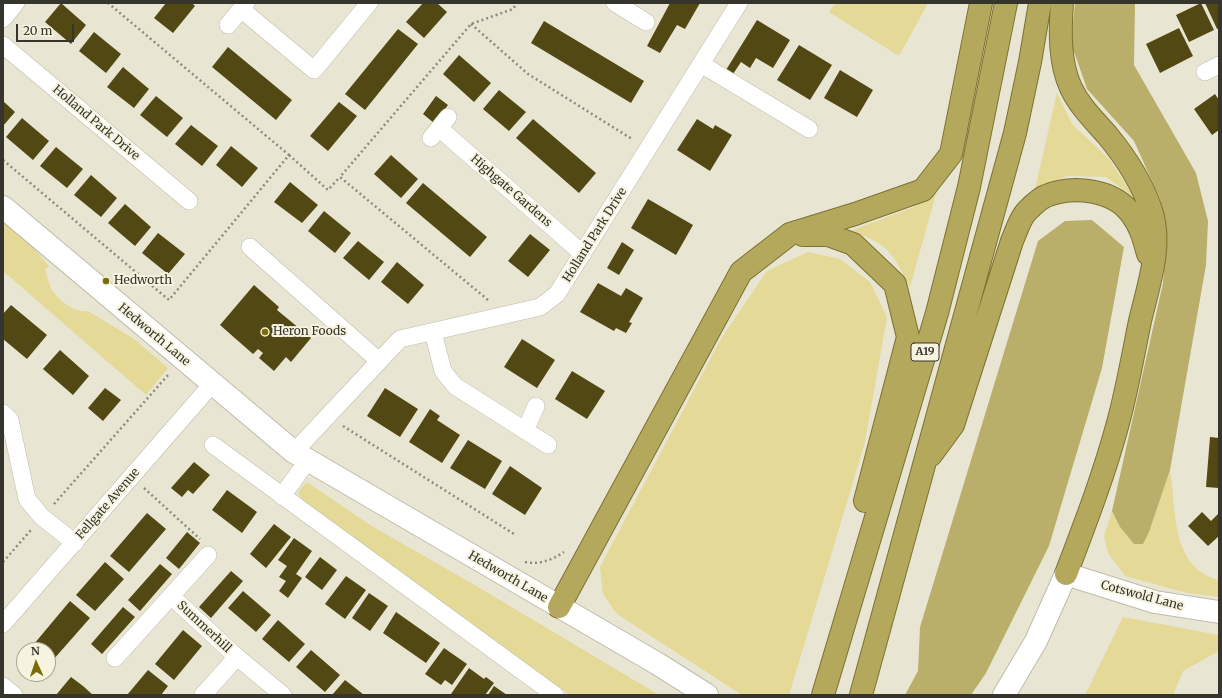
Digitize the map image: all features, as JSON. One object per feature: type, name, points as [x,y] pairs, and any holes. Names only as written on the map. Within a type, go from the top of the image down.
[{"type":"highway","points":[[559,607],[741,272],[790,234],[855,214],[923,190],[951,154],[981,3]]},
{"type":"highway","name":"A19","points":[[823,695],[937,313],[969,186],[1006,3]]},
{"type":"highway","name":"A19","points":[[861,695],[1014,133],[1030,62],[1040,3]]},
{"type":"highway","points":[[1062,3],[1060,30],[1063,59],[1071,87],[1084,110],[1109,138],[1134,170],[1151,210],[1156,239],[1152,266],[1119,422],[1102,479],[1066,574]]},
{"type":"highway","points":[[923,467],[953,425],[1012,241],[1026,212],[1045,196],[1071,190],[1098,192],[1117,200],[1132,214],[1142,232],[1152,266]]},
{"type":"highway","points":[[790,234],[828,235],[854,244],[895,284],[908,337],[860,521],[839,639]]},
{"type":"street","points":[[3,18],[16,3]]},
{"type":"street","points":[[228,25],[243,6],[314,70],[369,3]]},
{"type":"street","name":"Holland Park Drive","points":[[301,456],[327,416],[400,340],[540,307],[558,294],[739,3]]},
{"type":"street","points":[[620,4],[646,22]]},
{"type":"street","name":"Holland Park Drive","points":[[3,45],[189,201]]},
{"type":"street","points":[[701,64],[809,129]]},
{"type":"street","name":"Highgate Gardens","points":[[439,128],[582,254]]},
{"type":"street","name":"Hedworth Lane","points":[[3,207],[183,359],[301,456],[658,664],[707,695]]},
{"type":"street","points":[[250,246],[379,361]]},
{"type":"street","points":[[433,332],[443,371],[455,386],[548,445]]},
{"type":"street","name":"Fellgate Avenue","points":[[3,624],[213,383]]},
{"type":"street","points":[[525,430],[536,406]]},
{"type":"street","points":[[3,413],[10,420],[27,499],[42,517],[75,543]]},
{"type":"street","points":[[213,445],[555,695]]},
{"type":"street","points":[[282,496],[301,456]]},
{"type":"street","name":"Summerhill","points":[[115,658],[208,555]]},
{"type":"street","points":[[1004,695],[1036,641],[1066,574]]},
{"type":"street","name":"Cotswold Lane","points":[[1066,574],[1155,602],[1219,612]]},
{"type":"street","name":"Summerhill","points":[[171,596],[237,657],[283,695]]},
{"type":"street","name":"Summerhill","points":[[203,695],[237,657]]},
{"type":"street","points":[[3,686],[14,695]]},
{"type":"path","points":[[289,155],[328,190],[471,24],[513,9],[517,3]]},
{"type":"path","points":[[471,24],[528,74],[648,149]]},
{"type":"path","points":[[340,177],[505,315]]},
{"type":"path","points":[[3,562],[183,359]]},
{"type":"path","points":[[327,416],[514,534]]},
{"type":"path","points":[[132,477],[201,540],[208,555]]},
{"type":"shaded area","points":[[835,3],[928,3],[899,56],[829,12]]},
{"type":"shaded area","points":[[1075,3],[1135,3],[1134,65],[1196,173],[1208,221],[1206,265],[1170,470],[1149,532],[1143,544],[1134,544],[1120,527],[1112,511],[1163,283],[1166,236],[1160,199],[1134,141],[1087,89],[1071,43]]},
{"type":"shaded area","points":[[1057,93],[1072,124],[1109,159],[1134,197],[1106,177],[1068,176],[1035,189]]},
{"type":"shaded area","points":[[937,190],[910,287],[899,266],[888,251],[873,240],[850,231],[914,207]]},
{"type":"shaded area","points":[[1092,220],[1124,247],[1102,368],[1049,546],[986,673],[971,695],[905,695],[918,671],[920,627],[1038,241],[1065,221]]},
{"type":"shaded area","points":[[3,221],[30,244],[49,266],[45,269],[51,288],[57,297],[72,308],[88,311],[134,339],[168,368],[146,395],[3,271]]},
{"type":"shaded area","points":[[808,252],[840,259],[870,282],[887,317],[865,442],[789,695],[742,695],[617,614],[603,594],[600,567],[722,337],[767,271]]},
{"type":"shaded area","points":[[1170,470],[1175,519],[1183,550],[1191,563],[1203,573],[1219,580],[1219,597],[1187,593],[1125,576],[1108,553],[1104,536],[1112,511],[1120,527],[1134,544],[1143,543],[1149,532]]},
{"type":"shaded area","points":[[307,482],[370,525],[478,587],[659,695],[570,695],[312,511],[298,494]]},
{"type":"shaded area","points":[[1123,617],[1219,635],[1219,651],[1183,671],[1173,695],[1085,695]]},
{"type":"building","points":[[61,3],[86,25],[71,44],[45,22]]},
{"type":"building","points":[[166,3],[192,3],[195,6],[173,33],[154,18]]},
{"type":"building","points":[[423,3],[437,3],[447,12],[424,38],[406,22]]},
{"type":"building","points":[[670,3],[700,3],[685,29],[677,25],[660,53],[647,46]]},
{"type":"building","points":[[1201,3],[1214,30],[1189,42],[1176,15]]},
{"type":"building","points":[[1205,3],[1219,3],[1219,28],[1217,29]]},
{"type":"building","points":[[757,20],[790,40],[773,68],[756,58],[750,68],[741,62],[733,74],[726,70]]},
{"type":"building","points":[[544,21],[644,81],[631,103],[531,43]]},
{"type":"building","points":[[1179,28],[1193,56],[1160,73],[1146,44]]},
{"type":"building","points":[[398,29],[418,44],[365,110],[345,94]]},
{"type":"building","points":[[94,32],[121,54],[106,73],[79,51]]},
{"type":"building","points":[[799,45],[832,65],[810,100],[777,80]]},
{"type":"building","points":[[228,47],[292,100],[276,120],[212,67]]},
{"type":"building","points":[[459,55],[491,83],[474,102],[443,74]]},
{"type":"building","points":[[123,67],[149,89],[134,108],[107,87]]},
{"type":"building","points":[[840,70],[873,90],[857,117],[824,98]]},
{"type":"building","points":[[499,90],[526,112],[509,131],[483,109]]},
{"type":"building","points":[[1215,94],[1219,100],[1219,130],[1212,135],[1194,109]]},
{"type":"building","points":[[156,96],[183,118],[167,137],[140,115]]},
{"type":"building","points":[[436,96],[448,105],[434,123],[423,114]]},
{"type":"building","points":[[3,101],[15,112],[3,126]]},
{"type":"building","points":[[339,102],[357,116],[328,151],[310,136]]},
{"type":"building","points":[[22,118],[49,141],[33,160],[6,137]]},
{"type":"building","points":[[533,119],[596,173],[579,193],[516,138]]},
{"type":"building","points":[[697,119],[713,129],[715,125],[732,135],[710,171],[677,150]]},
{"type":"building","points":[[191,125],[218,146],[202,166],[175,144]]},
{"type":"building","points":[[231,146],[258,168],[242,187],[216,165]]},
{"type":"building","points":[[56,147],[83,169],[67,188],[40,166]]},
{"type":"building","points":[[391,155],[418,179],[401,198],[374,174]]},
{"type":"building","points":[[91,175],[117,198],[101,217],[74,195]]},
{"type":"building","points":[[290,182],[318,205],[302,223],[274,202]]},
{"type":"building","points":[[423,183],[487,237],[470,257],[406,203]]},
{"type":"building","points":[[648,199],[693,225],[676,255],[631,228]]},
{"type":"building","points":[[125,204],[151,227],[135,246],[108,223]]},
{"type":"building","points":[[324,211],[351,233],[335,253],[308,231]]},
{"type":"building","points":[[158,233],[185,254],[168,274],[142,253]]},
{"type":"building","points":[[530,234],[550,250],[528,277],[508,261]]},
{"type":"building","points":[[358,241],[384,262],[369,280],[343,258]]},
{"type":"building","points":[[622,242],[634,250],[619,275],[607,268]]},
{"type":"building","points":[[397,262],[424,285],[408,304],[381,282]]},
{"type":"building","points":[[598,283],[621,296],[626,288],[643,298],[629,322],[632,323],[626,333],[616,328],[614,331],[580,312]]},
{"type":"building","name":"Heron Foods","points":[[254,285],[279,307],[277,310],[311,338],[291,362],[286,357],[274,371],[259,358],[263,353],[258,349],[253,354],[220,325]]},
{"type":"building","points":[[11,305],[47,335],[27,359],[3,339],[3,314]]},
{"type":"building","points":[[522,339],[555,360],[537,388],[504,367]]},
{"type":"building","points":[[60,350],[89,376],[73,395],[43,369]]},
{"type":"building","points":[[572,371],[605,391],[587,419],[555,399]]},
{"type":"building","points":[[105,388],[121,400],[103,421],[88,408]]},
{"type":"building","points":[[385,388],[418,409],[400,437],[367,416]]},
{"type":"building","points":[[430,409],[440,416],[437,420],[460,435],[442,463],[409,442]]},
{"type":"building","points":[[1210,437],[1219,438],[1219,488],[1206,487]]},
{"type":"building","points":[[468,440],[502,461],[485,489],[450,468]]},
{"type":"building","points":[[194,462],[210,475],[193,494],[188,490],[182,497],[171,488]]},
{"type":"building","points":[[510,466],[542,488],[525,515],[492,494]]},
{"type":"building","points":[[227,490],[257,512],[242,533],[212,510]]},
{"type":"building","points":[[1202,512],[1211,521],[1219,513],[1219,536],[1208,546],[1188,526]]},
{"type":"building","points":[[147,513],[166,529],[129,572],[110,556]]},
{"type":"building","points":[[274,524],[291,537],[266,568],[250,554]]},
{"type":"building","points":[[187,532],[200,543],[179,569],[166,558]]},
{"type":"building","points":[[294,538],[312,551],[296,574],[302,578],[288,598],[279,591],[286,581],[279,577],[287,566],[278,560]]},
{"type":"building","points":[[320,557],[337,570],[322,590],[305,577]]},
{"type":"building","points":[[105,562],[124,579],[95,611],[76,595]]},
{"type":"building","points":[[160,564],[172,574],[140,611],[128,600]]},
{"type":"building","points":[[231,571],[243,581],[211,618],[199,607]]},
{"type":"building","points":[[346,576],[366,590],[345,619],[325,604]]},
{"type":"building","points":[[243,591],[271,615],[256,632],[228,608]]},
{"type":"building","points":[[369,593],[388,606],[370,631],[352,618]]},
{"type":"building","points":[[70,601],[90,618],[56,657],[56,642],[36,642]]},
{"type":"building","points":[[123,607],[135,617],[102,654],[91,644]]},
{"type":"building","points":[[396,612],[440,643],[426,663],[383,633]]},
{"type":"building","points":[[278,620],[305,644],[289,662],[262,639]]},
{"type":"building","points":[[183,630],[202,646],[174,680],[155,664]]},
{"type":"building","points":[[444,648],[467,664],[452,685],[445,680],[441,685],[425,674]]},
{"type":"building","points":[[311,650],[340,675],[325,692],[296,667]]},
{"type":"building","points":[[469,668],[484,679],[486,677],[494,683],[485,695],[451,694]]},
{"type":"building","points":[[148,670],[168,686],[161,695],[127,695]]},
{"type":"building","points":[[71,677],[83,686],[93,695],[56,695]]},
{"type":"building","points":[[345,680],[359,691],[364,695],[332,695]]},
{"type":"building","points":[[494,686],[507,695],[488,695]]},
{"type":"place","name":"Hedworth","points":[[106,281]]},
{"type":"place","name":"Heron Foods","points":[[265,332]]}]
